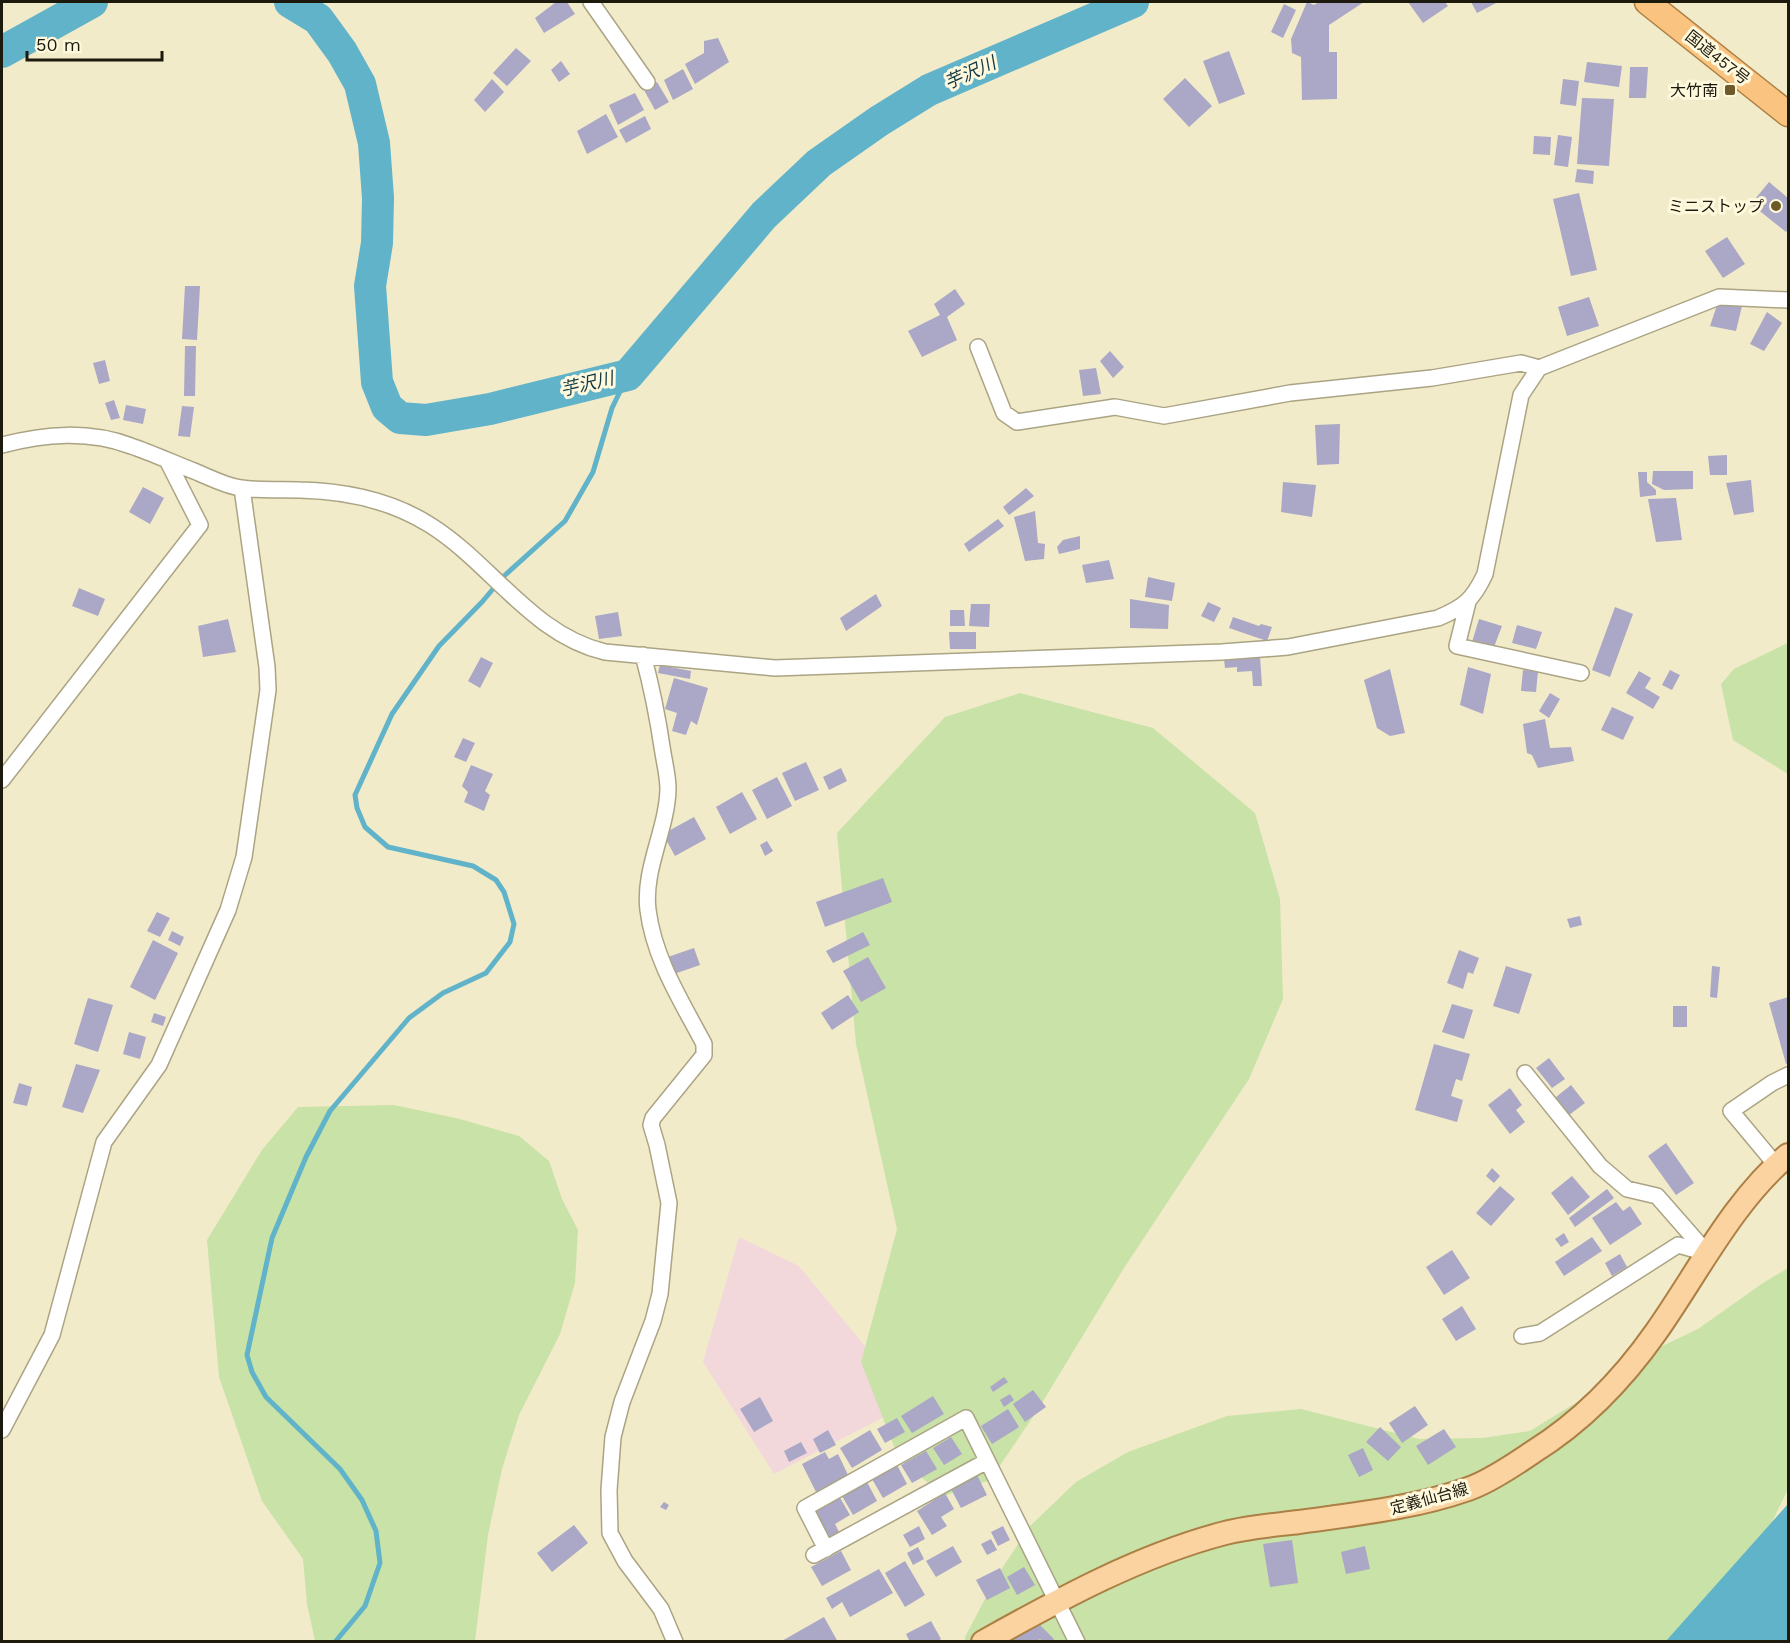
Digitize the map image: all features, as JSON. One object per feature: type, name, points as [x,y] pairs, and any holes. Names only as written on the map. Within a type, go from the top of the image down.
[{"type":"highway","name":"国道457号","points":[[1647,2],[1788,114]]},
{"type":"main road","name":"定義仙台線","points":[[982,1641],[1056,1601],[1162,1553],[1227,1532],[1394,1509],[1470,1488],[1534,1452],[1578,1419],[1615,1383],[1655,1334],[1707,1253],[1747,1199],[1782,1160]]},
{"type":"street","points":[[591,2],[647,82]]},
{"type":"street","points":[[2,445],[37,437],[84,435],[130,445],[242,488],[325,491],[383,502],[431,525],[514,598],[560,633],[590,649],[605,652],[776,668],[1222,652],[1288,647],[1438,618],[1459,609],[1468,602],[1485,574],[1521,395],[1539,368],[1719,297],[1788,300]]},
{"type":"street","points":[[978,347],[1004,413],[1017,422],[1115,407],[1164,416],[1290,393],[1432,378],[1521,363],[1539,368]]},
{"type":"street","points":[[2,780],[200,525],[166,460]]},
{"type":"street","points":[[2,1430],[52,1335],[104,1142],[159,1065],[228,910],[244,857],[268,690],[267,666],[242,488]]},
{"type":"street","points":[[1468,602],[1457,646],[1581,673]]},
{"type":"street","points":[[643,655],[656,703],[668,788],[653,863],[648,908],[658,949],[670,981],[704,1044],[704,1055],[653,1118],[651,1125],[669,1203],[660,1294],[653,1321],[622,1402],[613,1437],[609,1490],[610,1533],[625,1561],[661,1609],[675,1641]]},
{"type":"street","points":[[1525,1073],[1600,1166],[1614,1180],[1627,1189],[1657,1196],[1707,1253]]},
{"type":"street","points":[[1782,1160],[1731,1111],[1772,1083],[1788,1076]]},
{"type":"street","points":[[1522,1336],[1540,1333],[1678,1245],[1707,1253]]},
{"type":"street","points":[[987,1461],[820,1552],[805,1508],[966,1418],[1077,1641]]},
{"type":"shaded area","points":[[739,1237],[799,1266],[897,1385],[934,1391],[774,1474],[703,1362]]},
{"type":"green space","points":[[1788,643],[1788,774],[1733,740],[1721,684],[1734,669]]},
{"type":"green space","points":[[1020,693],[1153,728],[1255,813],[1280,899],[1283,999],[1249,1079],[1124,1268],[1037,1411],[990,1480],[944,1496],[899,1459],[861,1362],[897,1229],[856,1044],[837,833],[945,717]]},
{"type":"green space","points":[[394,1105],[460,1119],[519,1136],[549,1161],[562,1199],[578,1230],[575,1283],[560,1334],[519,1415],[502,1469],[488,1535],[475,1641],[315,1641],[307,1604],[303,1559],[262,1501],[219,1377],[207,1240],[262,1150],[298,1107]]},
{"type":"green space","points":[[1788,1268],[1788,1489],[1719,1641],[965,1642],[965,1637],[997,1576],[1030,1526],[1076,1482],[1128,1452],[1227,1416],[1301,1409],[1419,1439],[1483,1438],[1530,1431],[1587,1396],[1635,1359],[1698,1329]]},
{"type":"water","points":[[1788,1504],[1788,1641],[1666,1641]]},
{"type":"building","points":[[556,2],[567,2],[575,14],[544,33],[535,18]]},
{"type":"building","points":[[1307,2],[1314,5],[1319,2],[1364,2],[1329,25],[1329,52],[1337,52],[1337,99],[1302,100],[1301,57],[1292,53],[1291,39]]},
{"type":"building","points":[[1408,2],[1445,2],[1448,6],[1423,23]]},
{"type":"building","points":[[1471,2],[1498,2],[1477,13]]},
{"type":"building","points":[[1284,4],[1296,10],[1283,38],[1271,32]]},
{"type":"building","points":[[718,38],[729,62],[695,84],[685,64],[704,53],[704,41]]},
{"type":"building","points":[[516,48],[531,61],[507,86],[493,73]]},
{"type":"building","points":[[1229,51],[1245,94],[1219,104],[1203,61]]},
{"type":"building","points":[[561,61],[570,74],[559,82],[551,70]]},
{"type":"building","points":[[1587,62],[1622,66],[1619,87],[1584,82]]},
{"type":"building","points":[[1630,67],[1648,67],[1646,98],[1629,98]]},
{"type":"building","points":[[683,69],[693,89],[673,100],[664,80]]},
{"type":"building","points":[[1185,78],[1212,106],[1189,127],[1163,99]]},
{"type":"building","points":[[492,79],[504,92],[485,112],[474,100]]},
{"type":"building","points":[[1563,79],[1579,81],[1576,106],[1560,104]]},
{"type":"building","points":[[657,82],[669,102],[655,110],[644,90]]},
{"type":"building","points":[[635,93],[644,110],[618,125],[609,105]]},
{"type":"building","points":[[1582,98],[1614,99],[1609,166],[1577,164]]},
{"type":"building","points":[[606,114],[618,137],[587,154],[577,131]]},
{"type":"building","points":[[645,116],[651,129],[626,143],[619,130]]},
{"type":"building","points":[[1558,135],[1572,137],[1568,167],[1554,165]]},
{"type":"building","points":[[1534,136],[1551,137],[1550,155],[1533,154]]},
{"type":"building","points":[[1577,169],[1594,171],[1593,184],[1575,182]]},
{"type":"building","points":[[1769,182],[1788,198],[1788,229],[1786,232],[1751,204]]},
{"type":"building","points":[[1579,193],[1597,270],[1571,276],[1553,199]]},
{"type":"building","points":[[1727,237],[1745,264],[1723,278],[1705,251]]},
{"type":"building","points":[[185,286],[200,286],[197,340],[182,339]]},
{"type":"building","points":[[955,289],[965,304],[947,317],[957,340],[922,357],[908,331],[940,315],[934,304]]},
{"type":"building","points":[[1589,297],[1599,326],[1567,336],[1558,307]]},
{"type":"building","points":[[1718,302],[1742,306],[1736,331],[1710,326]]},
{"type":"building","points":[[1767,312],[1782,323],[1764,351],[1750,344]]},
{"type":"building","points":[[185,346],[196,346],[195,396],[184,396]]},
{"type":"building","points":[[1110,351],[1124,367],[1113,378],[1100,361]]},
{"type":"building","points":[[105,360],[110,381],[99,384],[93,363]]},
{"type":"building","points":[[1096,368],[1101,394],[1083,396],[1079,370]]},
{"type":"building","points":[[114,400],[120,418],[111,420],[105,403]]},
{"type":"building","points":[[126,405],[146,409],[143,424],[123,420]]},
{"type":"building","points":[[182,406],[194,407],[190,437],[178,436]]},
{"type":"building","points":[[1340,424],[1339,464],[1317,465],[1315,425]]},
{"type":"building","points":[[1727,455],[1727,475],[1710,475],[1708,456]]},
{"type":"building","points":[[1653,471],[1693,471],[1693,489],[1664,490],[1652,484]]},
{"type":"building","points":[[1638,472],[1647,472],[1647,482],[1656,490],[1656,495],[1640,497]]},
{"type":"building","points":[[1751,480],[1754,512],[1734,515],[1726,483]]},
{"type":"building","points":[[1283,482],[1316,485],[1312,517],[1281,512]]},
{"type":"building","points":[[143,487],[164,498],[150,524],[129,512]]},
{"type":"building","points":[[1026,488],[1034,496],[1009,515],[1003,507]]},
{"type":"building","points":[[1676,498],[1682,540],[1656,542],[1648,499]]},
{"type":"building","points":[[1035,511],[1038,543],[1045,544],[1044,559],[1025,561],[1014,517]]},
{"type":"building","points":[[998,519],[1004,526],[969,552],[964,544]]},
{"type":"building","points":[[1080,536],[1080,549],[1059,554],[1057,547],[1063,540]]},
{"type":"building","points":[[1109,560],[1114,579],[1086,583],[1082,565]]},
{"type":"building","points":[[1148,577],[1175,583],[1172,601],[1145,597]]},
{"type":"building","points":[[79,588],[105,599],[98,616],[72,606]]},
{"type":"building","points":[[876,594],[882,606],[846,631],[840,618]]},
{"type":"building","points":[[1130,599],[1169,605],[1168,629],[1130,628]]},
{"type":"building","points":[[1208,602],[1221,608],[1214,622],[1201,616]]},
{"type":"building","points":[[971,604],[990,604],[989,627],[969,626]]},
{"type":"building","points":[[1615,607],[1633,614],[1610,677],[1592,670]]},
{"type":"building","points":[[950,610],[964,610],[965,626],[950,626]]},
{"type":"building","points":[[618,612],[622,636],[599,639],[595,616]]},
{"type":"building","points":[[1233,617],[1259,626],[1261,624],[1272,627],[1267,641],[1229,628]]},
{"type":"building","points":[[228,619],[236,652],[203,657],[198,626]]},
{"type":"building","points":[[1479,619],[1502,626],[1494,647],[1472,642]]},
{"type":"building","points":[[1517,625],[1542,632],[1536,649],[1512,643]]},
{"type":"building","points":[[949,632],[976,632],[976,649],[950,649]]},
{"type":"building","points":[[1260,656],[1262,686],[1253,686],[1252,671],[1237,672],[1237,667],[1225,668],[1224,659]]},
{"type":"building","points":[[481,657],[493,663],[480,688],[468,681]]},
{"type":"building","points":[[660,665],[691,671],[690,679],[658,673]]},
{"type":"building","points":[[1468,667],[1491,674],[1483,714],[1460,705]]},
{"type":"building","points":[[1390,669],[1405,733],[1390,736],[1377,728],[1364,680]]},
{"type":"building","points":[[1523,670],[1538,671],[1536,692],[1521,691]]},
{"type":"building","points":[[1670,670],[1680,675],[1672,690],[1662,685]]},
{"type":"building","points":[[1639,671],[1651,678],[1645,688],[1660,697],[1653,709],[1626,693]]},
{"type":"building","points":[[674,678],[708,688],[697,725],[691,721],[686,735],[672,731],[677,713],[665,709]]},
{"type":"building","points":[[1550,693],[1560,699],[1549,718],[1539,711]]},
{"type":"building","points":[[1612,707],[1634,717],[1623,740],[1601,730]]},
{"type":"building","points":[[1545,719],[1550,748],[1571,747],[1574,761],[1538,768],[1532,755],[1527,753],[1523,724]]},
{"type":"building","points":[[463,738],[475,743],[466,762],[454,757]]},
{"type":"building","points":[[806,762],[819,790],[795,801],[782,773]]},
{"type":"building","points":[[471,765],[493,774],[485,791],[490,795],[484,811],[464,802],[468,792],[462,786]]},
{"type":"building","points":[[841,768],[847,781],[829,790],[823,777]]},
{"type":"building","points":[[777,777],[792,806],[767,819],[752,790]]},
{"type":"building","points":[[742,792],[757,819],[730,834],[716,807]]},
{"type":"building","points":[[694,817],[706,839],[675,856],[663,834]]},
{"type":"building","points":[[767,841],[773,851],[765,856],[760,845]]},
{"type":"building","points":[[883,878],[892,902],[825,927],[816,902]]},
{"type":"building","points":[[157,912],[170,918],[160,937],[147,931]]},
{"type":"building","points":[[1580,916],[1582,925],[1570,928],[1567,919]]},
{"type":"building","points":[[172,931],[184,937],[180,946],[168,940]]},
{"type":"building","points":[[863,932],[870,945],[833,963],[826,951]]},
{"type":"building","points":[[153,940],[178,953],[155,1000],[130,987]]},
{"type":"building","points":[[694,948],[700,965],[674,974],[668,957]]},
{"type":"building","points":[[1459,950],[1479,958],[1473,974],[1468,972],[1463,989],[1447,983]]},
{"type":"building","points":[[868,957],[886,988],[861,1002],[843,971]]},
{"type":"building","points":[[1506,966],[1532,974],[1519,1014],[1493,1006]]},
{"type":"building","points":[[1712,966],[1720,967],[1717,998],[1710,997]]},
{"type":"building","points":[[848,995],[859,1012],[832,1030],[821,1013]]},
{"type":"building","points":[[1788,997],[1788,1063],[1786,1064],[1769,1003]]},
{"type":"building","points":[[88,998],[113,1005],[98,1052],[74,1044]]},
{"type":"building","points":[[1452,1004],[1473,1010],[1464,1039],[1442,1032]]},
{"type":"building","points":[[1673,1006],[1687,1006],[1687,1027],[1673,1027]]},
{"type":"building","points":[[154,1013],[166,1017],[163,1026],[151,1022]]},
{"type":"building","points":[[129,1032],[146,1037],[140,1059],[123,1054]]},
{"type":"building","points":[[1434,1044],[1470,1054],[1462,1081],[1456,1079],[1451,1096],[1463,1100],[1457,1122],[1415,1110]]},
{"type":"building","points":[[1549,1058],[1565,1079],[1552,1088],[1536,1068]]},
{"type":"building","points":[[76,1064],[100,1070],[83,1113],[62,1107]]},
{"type":"building","points":[[19,1083],[32,1087],[27,1106],[13,1103]]},
{"type":"building","points":[[1571,1085],[1585,1103],[1569,1115],[1556,1097]]},
{"type":"building","points":[[1510,1088],[1522,1105],[1516,1110],[1525,1122],[1510,1134],[1488,1105]]},
{"type":"building","points":[[1666,1143],[1694,1183],[1676,1195],[1648,1156]]},
{"type":"building","points":[[1492,1168],[1500,1176],[1494,1183],[1486,1176]]},
{"type":"building","points":[[1572,1176],[1590,1197],[1568,1215],[1551,1193]]},
{"type":"building","points":[[1500,1186],[1515,1199],[1491,1226],[1476,1213]]},
{"type":"building","points":[[1607,1189],[1614,1198],[1575,1227],[1569,1218]]},
{"type":"building","points":[[1616,1202],[1623,1211],[1630,1206],[1642,1224],[1610,1245],[1592,1218]]},
{"type":"building","points":[[1564,1233],[1569,1242],[1561,1247],[1555,1239]]},
{"type":"building","points":[[1592,1237],[1602,1251],[1564,1276],[1555,1262]]},
{"type":"building","points":[[1452,1250],[1470,1278],[1444,1295],[1426,1267]]},
{"type":"building","points":[[1620,1254],[1627,1267],[1612,1276],[1605,1263]]},
{"type":"building","points":[[1462,1306],[1476,1329],[1456,1341],[1442,1319]]},
{"type":"building","points":[[1004,1377],[1008,1382],[993,1392],[990,1387]]},
{"type":"building","points":[[1033,1390],[1046,1407],[1025,1422],[1013,1404]]},
{"type":"building","points":[[1010,1394],[1014,1400],[1004,1407],[1000,1400]]},
{"type":"building","points":[[933,1396],[944,1414],[912,1433],[901,1416]]},
{"type":"building","points":[[760,1397],[773,1421],[754,1432],[740,1409]]},
{"type":"building","points":[[1415,1406],[1428,1425],[1402,1443],[1389,1423]]},
{"type":"building","points":[[1008,1409],[1019,1427],[992,1444],[981,1426]]},
{"type":"building","points":[[897,1418],[905,1432],[885,1443],[877,1429]]},
{"type":"building","points":[[1380,1427],[1401,1447],[1388,1461],[1366,1442]]},
{"type":"building","points":[[1444,1429],[1456,1447],[1428,1465],[1416,1446]]},
{"type":"building","points":[[828,1430],[836,1445],[820,1453],[813,1439]]},
{"type":"building","points":[[870,1430],[882,1450],[852,1468],[840,1448]]},
{"type":"building","points":[[951,1437],[962,1454],[944,1465],[933,1448]]},
{"type":"building","points":[[801,1442],[807,1453],[789,1462],[784,1451]]},
{"type":"building","points":[[1363,1448],[1373,1470],[1359,1477],[1348,1455]]},
{"type":"building","points":[[926,1451],[937,1469],[912,1483],[901,1465]]},
{"type":"building","points":[[825,1452],[829,1459],[838,1454],[848,1475],[816,1492],[802,1464]]},
{"type":"building","points":[[897,1465],[907,1484],[883,1498],[872,1479]]},
{"type":"building","points":[[977,1475],[987,1495],[961,1508],[951,1489]]},
{"type":"building","points":[[867,1482],[877,1501],[853,1515],[842,1496]]},
{"type":"building","points":[[945,1493],[954,1509],[941,1517],[947,1526],[932,1535],[917,1511]]},
{"type":"building","points":[[839,1496],[850,1515],[835,1524],[839,1532],[828,1538],[813,1511]]},
{"type":"building","points":[[664,1502],[669,1505],[666,1510],[660,1507]]},
{"type":"building","points":[[574,1525],[588,1543],[552,1572],[537,1553]]},
{"type":"building","points":[[919,1526],[925,1539],[910,1547],[903,1535]]},
{"type":"building","points":[[1003,1526],[1010,1540],[998,1546],[991,1532]]},
{"type":"building","points":[[991,1539],[997,1550],[987,1555],[981,1544]]},
{"type":"building","points":[[1292,1540],[1298,1583],[1270,1587],[1263,1544]]},
{"type":"building","points":[[953,1546],[962,1562],[936,1577],[926,1561]]},
{"type":"building","points":[[1365,1546],[1370,1569],[1346,1574],[1341,1552]]},
{"type":"building","points":[[918,1547],[924,1559],[913,1565],[907,1553]]},
{"type":"building","points":[[841,1551],[851,1570],[822,1586],[811,1567]]},
{"type":"building","points":[[905,1561],[925,1595],[905,1607],[885,1573]]},
{"type":"building","points":[[1024,1567],[1035,1585],[1017,1595],[1007,1577]]},
{"type":"building","points":[[1000,1568],[1010,1588],[987,1600],[976,1580]]},
{"type":"building","points":[[879,1569],[893,1593],[850,1617],[842,1602],[832,1609],[826,1598]]},
{"type":"building","points":[[824,1617],[838,1642],[780,1642]]},
{"type":"building","points":[[931,1621],[941,1639],[937,1642],[910,1642],[906,1634]]},
{"type":"building","points":[[1040,1625],[1054,1639],[1052,1642],[1043,1642],[1040,1639],[1035,1642],[1006,1642]]},
{"type":"waterway","name":"芋沢川","points":[[2,52],[92,2]]},
{"type":"waterway","name":"芋沢川","points":[[290,2],[318,19],[342,52],[360,84],[374,143],[378,198],[377,243],[370,286],[377,382],[387,407],[400,418],[426,420],[490,409],[628,375],[764,215],[819,163],[879,121],[929,90],[1133,2]]},
{"type":"waterway","points":[[335,1642],[365,1606],[380,1563],[376,1531],[362,1500],[340,1469],[266,1397],[252,1372],[247,1355],[272,1238],[306,1157],[330,1111],[409,1018],[443,993],[486,973],[510,942],[514,924],[504,892],[496,880],[473,866],[388,847],[365,827],[357,808],[355,795],[392,714],[439,646],[504,576],[565,521],[593,472],[612,408],[628,375]]},
{"type":"place","name":"大竹南","points":[[1730,90]]},
{"type":"place","name":"ミニストップ","points":[[1776,206]]}]
